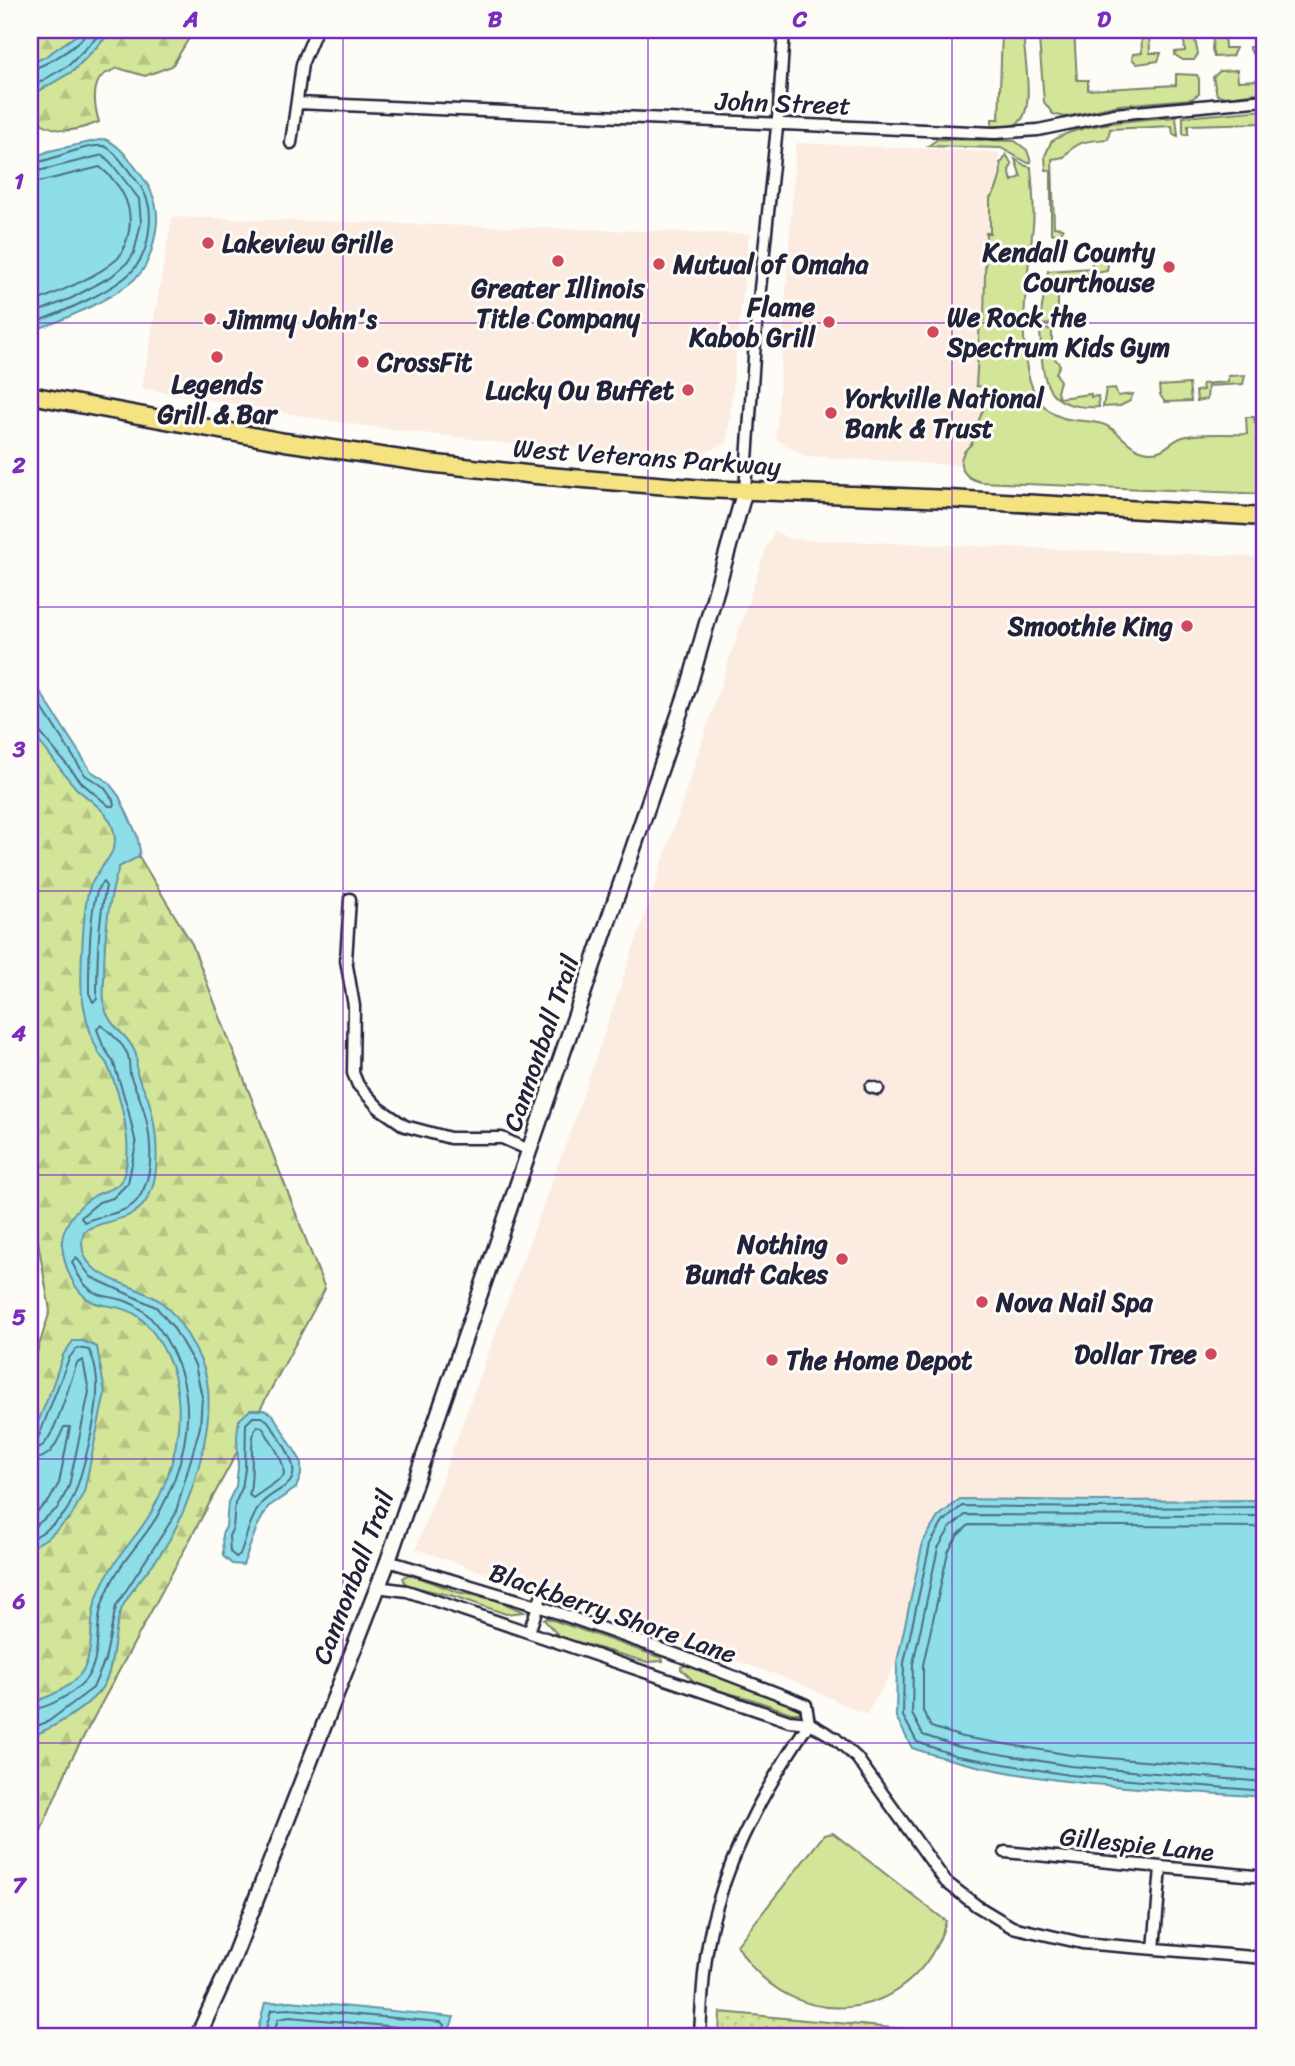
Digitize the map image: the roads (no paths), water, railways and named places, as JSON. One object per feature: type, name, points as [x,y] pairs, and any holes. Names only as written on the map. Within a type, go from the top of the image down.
[{"type":"main road","name":"West Veterans Parkway","points":[[30,395],[260,437],[428,463],[578,479],[1265,517]]},
{"type":"main road","name":"Cannonball Trail","points":[[198,2036],[232,1961],[388,1561],[689,686],[745,490]]},
{"type":"street","points":[[291,143],[302,64],[316,30]]},
{"type":"street","name":"Cannonball Trail","points":[[745,490],[756,327],[784,30]]},
{"type":"street","name":"John Street","points":[[298,103],[1020,132],[1115,114],[1265,100]]},
{"type":"street","points":[[350,899],[345,960],[354,1006],[353,1073],[358,1085],[379,1108],[405,1126],[450,1138],[502,1138],[530,1150]]},
{"type":"street","name":"Blackberry Shore Lane","points":[[388,1561],[540,1602],[676,1654],[806,1705],[809,1723]]},
{"type":"street","name":"Blackberry Shore Lane","points":[[377,1587],[407,1591],[789,1721],[809,1723],[835,1738],[857,1758],[946,1882],[977,1906],[1012,1927],[1055,1938],[1100,1945],[1265,1958]]},
{"type":"street","points":[[529,1632],[540,1602]]},
{"type":"street","points":[[700,2036],[705,1965],[715,1910],[736,1851],[759,1802],[809,1723]]},
{"type":"street","name":"Gillespie Lane","points":[[1005,1852],[1265,1878]]},
{"type":"street","points":[[1154,1949],[1161,1868]]},
{"type":"water","points":[[84,30],[113,30],[73,71],[30,96],[30,64]]},
{"type":"water","points":[[104,139],[125,154],[153,194],[157,222],[149,257],[142,271],[122,289],[74,315],[30,331],[30,159],[49,151]]},
{"type":"water","points":[[30,676],[91,771],[108,782],[119,796],[137,835],[140,851],[138,857],[119,867],[112,894],[106,935],[104,1001],[109,1019],[132,1045],[136,1054],[137,1073],[148,1098],[154,1124],[156,1169],[149,1196],[142,1206],[129,1215],[84,1231],[82,1247],[86,1259],[95,1269],[149,1295],[173,1314],[200,1359],[206,1379],[208,1402],[202,1455],[185,1507],[165,1547],[122,1608],[111,1665],[103,1686],[90,1701],[74,1713],[30,1737],[30,1704],[65,1688],[85,1667],[98,1595],[107,1575],[147,1519],[160,1494],[176,1446],[179,1412],[173,1371],[162,1345],[134,1313],[86,1298],[71,1278],[63,1253],[64,1231],[77,1210],[94,1196],[118,1185],[126,1165],[127,1136],[121,1105],[107,1064],[92,1037],[81,987],[88,895],[93,881],[112,852],[115,840],[107,816],[76,788],[31,733]]},
{"type":"water","points":[[73,1341],[83,1341],[97,1347],[105,1393],[84,1492],[71,1517],[49,1537],[30,1548],[30,1441],[63,1355]]},
{"type":"water","points":[[250,1410],[264,1410],[273,1415],[301,1461],[301,1475],[296,1488],[268,1507],[257,1527],[243,1565],[232,1564],[223,1556],[222,1534],[226,1527],[228,1502],[236,1486],[239,1420]]},
{"type":"water","points":[[960,1499],[1265,1500],[1265,1797],[1131,1788],[1042,1778],[955,1761],[912,1748],[896,1717],[897,1662],[923,1542],[938,1517]]},
{"type":"water","points":[[290,2001],[454,2017],[447,2036],[256,2036],[265,2003]]},
{"type":"place","name":"Lakeview Grille","points":[[208,243]]},
{"type":"place","name":"Greater Illinois Title Company","points":[[558,261]]},
{"type":"place","name":"Mutual of Omaha","points":[[659,264]]},
{"type":"place","name":"Kendall County Courthouse","points":[[1169,267]]},
{"type":"place","name":"Jimmy John's","points":[[210,319]]},
{"type":"place","name":"Flame Kabob Grill","points":[[829,322]]},
{"type":"place","name":"We Rock the Spectrum Kids Gym","points":[[933,332]]},
{"type":"place","name":"Legends Grill & Bar","points":[[217,357]]},
{"type":"place","name":"CrossFit","points":[[363,362]]},
{"type":"place","name":"Lucky Ou Buffet","points":[[688,390]]},
{"type":"place","name":"Yorkville National Bank & Trust","points":[[831,413]]},
{"type":"place","name":"Smoothie King","points":[[1187,626]]},
{"type":"place","name":"Nothing Bundt Cakes","points":[[842,1259]]},
{"type":"place","name":"Nova Nail Spa","points":[[982,1302]]},
{"type":"place","name":"Dollar Tree","points":[[1211,1354]]},
{"type":"place","name":"The Home Depot","points":[[772,1360]]}]
